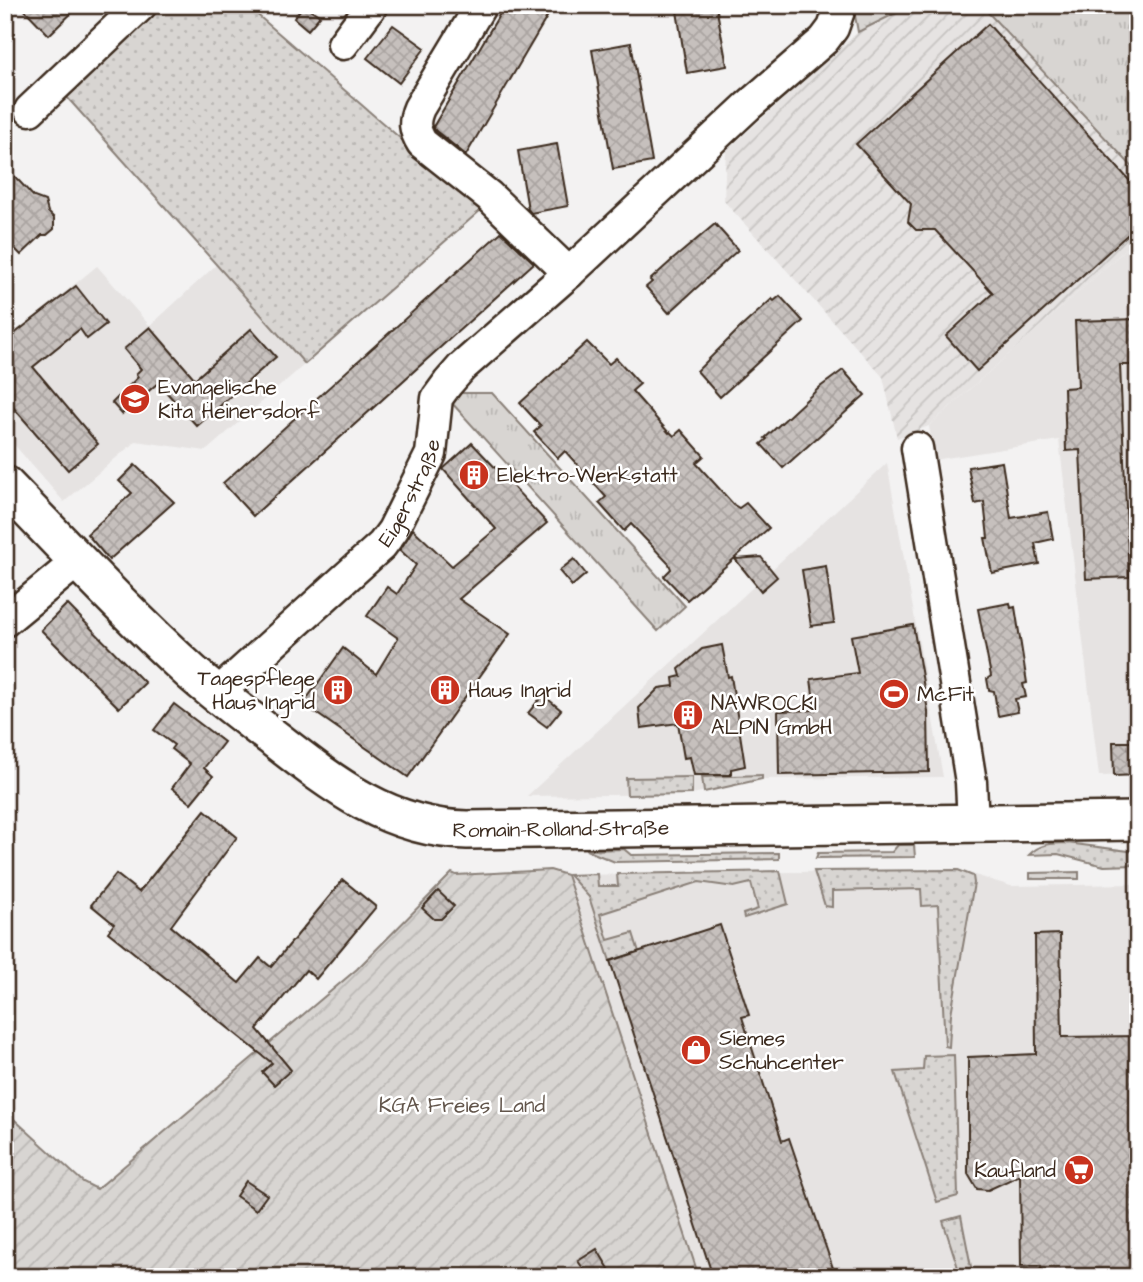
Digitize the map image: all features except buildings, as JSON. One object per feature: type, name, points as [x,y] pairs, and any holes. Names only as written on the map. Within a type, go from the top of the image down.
[{"type":"main road","name":"Romain-Rolland-Straße","points":[[5,485],[170,652],[217,694],[352,796],[381,811],[431,827],[449,830],[507,830],[1138,821]]},
{"type":"street","points":[[30,110],[141,5]]},
{"type":"street","points":[[343,44],[372,5]]},
{"type":"street","points":[[481,5],[419,108],[414,126],[416,134],[422,143],[489,196],[569,273]]},
{"type":"street","name":"Eigerstraße","points":[[217,694],[382,545],[393,530],[431,454],[437,398],[462,368],[569,273],[748,106],[824,40],[833,28],[841,5]]},
{"type":"street","points":[[917,448],[971,782],[973,824]]},
{"type":"street","points":[[5,621],[79,561]]},
{"type":"shaded area","points":[[912,5],[981,5],[1138,173],[1138,238],[929,426],[897,438],[883,377],[724,201],[726,151],[858,32]]},
{"type":"shaded area","points":[[1138,238],[1138,775],[1099,776],[1059,440],[934,460],[929,426]]},
{"type":"shaded area","name":"Evangelische Kita Heinersdorf","points":[[216,265],[305,364],[206,451],[136,441],[64,502],[5,434],[5,341],[97,266],[150,326]]},
{"type":"shaded area","points":[[887,463],[943,777],[762,779],[692,794],[527,796]]},
{"type":"shaded area","points":[[958,870],[1011,886],[1138,884],[1138,1277],[699,1277],[567,875]]},
{"type":"green space","points":[[163,5],[246,5],[482,209],[305,364],[65,95]]},
{"type":"green space","points":[[853,5],[912,5],[858,32]]},
{"type":"green space","points":[[981,5],[1121,5],[1138,22],[1138,173]]},
{"type":"green space","points":[[461,393],[492,393],[685,606],[658,631],[451,402]]},
{"type":"green space","points":[[762,775],[762,779],[704,792],[702,777]]},
{"type":"green space","points":[[692,777],[692,794],[627,795],[626,778]]},
{"type":"green space","points":[[1067,843],[1136,852],[1136,865],[1104,866],[1058,854],[1029,855],[1046,845]]},
{"type":"green space","points":[[898,845],[914,845],[915,857],[816,858],[818,853],[892,852]]},
{"type":"green space","points":[[624,849],[631,855],[779,853],[779,859],[615,862],[586,850]]},
{"type":"green space","name":"KGA Freies Land","points":[[550,870],[567,875],[699,1277],[5,1277],[5,1111],[83,1182],[97,1189],[357,969],[452,873],[456,875]]},
{"type":"green space","points":[[958,870],[973,876],[974,883],[951,1014],[949,1047],[945,1046],[938,905],[922,906],[921,889],[832,891],[832,907],[825,906],[814,871]]},
{"type":"green space","points":[[780,871],[788,904],[744,918],[743,914],[758,909],[751,883],[734,887],[699,882],[600,914],[608,940],[633,933],[639,952],[610,961],[589,897],[569,875],[597,874],[598,886],[618,886],[617,874]]},
{"type":"green space","points":[[1079,872],[1079,879],[1030,879],[1030,873]]},
{"type":"green space","points":[[954,1055],[958,1196],[937,1202],[895,1072],[923,1070],[924,1056]]},
{"type":"green space","points":[[961,1216],[973,1277],[961,1277],[943,1221]]},
{"type":"place","name":"Evangelische Kita Heinersdorf","points":[[135,399]]},
{"type":"place","name":"Elektro-Werkstatt","points":[[474,475]]},
{"type":"place","name":"Tagespflege Haus Ingrid","points":[[338,690]]},
{"type":"place","name":"Haus Ingrid","points":[[445,690]]},
{"type":"place","name":"McFit","points":[[894,694]]},
{"type":"place","name":"NAWROCKI ALPIN GmbH","points":[[688,715]]},
{"type":"place","name":"Siemes Schuhcenter","points":[[696,1050]]},
{"type":"place","name":"Kaufland","points":[[1079,1170]]}]
